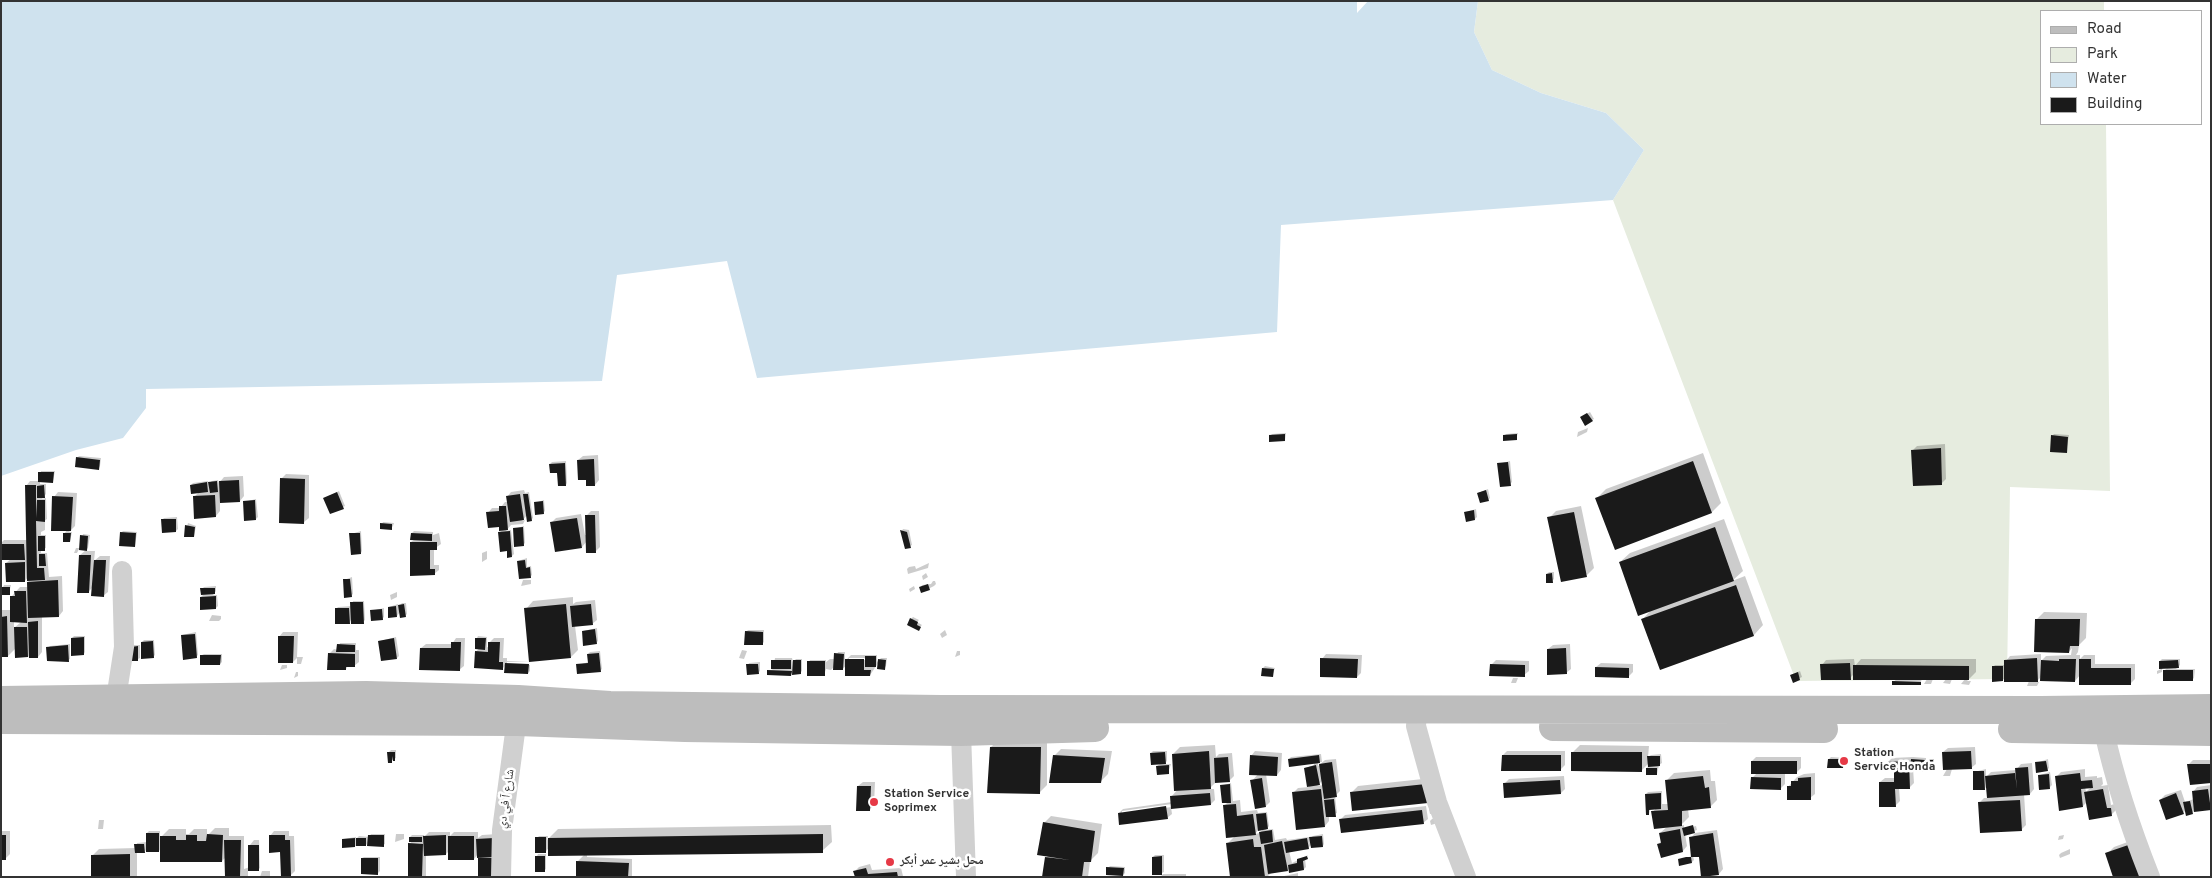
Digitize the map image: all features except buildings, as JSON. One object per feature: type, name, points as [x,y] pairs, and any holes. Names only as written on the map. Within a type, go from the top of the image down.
[{"type":"main road","points":[[1,700],[366,695],[685,728],[961,732],[1417,718],[2211,708]]},
{"type":"main road","points":[[1,720],[518,710],[610,705],[940,709],[2211,732]]},
{"type":"street","points":[[116,699],[124,647],[122,571]]},
{"type":"street","name":"شارع آ في دي","points":[[501,877],[502,830],[518,710]]},
{"type":"street","points":[[1417,718],[1437,802],[1466,877]]},
{"type":"street","points":[[2104,731],[2113,770],[2133,833],[2150,877]]},
{"type":"street","points":[[961,732],[966,877]]},
{"type":"green space","points":[[1478,1],[2104,1],[2104,10],[2040,10],[2040,125],[2106,125],[2110,491],[2010,487],[2007,679],[1796,681],[1613,200],[1644,150],[1606,113],[1541,93],[1492,70],[1474,32]]},
{"type":"water","points":[[1,1],[1357,1],[1357,13],[1368,1],[1478,1],[1474,32],[1492,70],[1541,93],[1606,113],[1644,150],[1613,200],[1281,225],[1277,332],[757,378],[727,261],[617,275],[602,381],[146,389],[146,408],[123,438],[76,450],[1,476]]},
{"type":"place","name":"Station Service Honda","points":[[1844,761]]},
{"type":"place","name":"Station Service Soprimex","points":[[874,802]]},
{"type":"place","name":"محل بشير عمر أبكر","points":[[890,862]]}]
